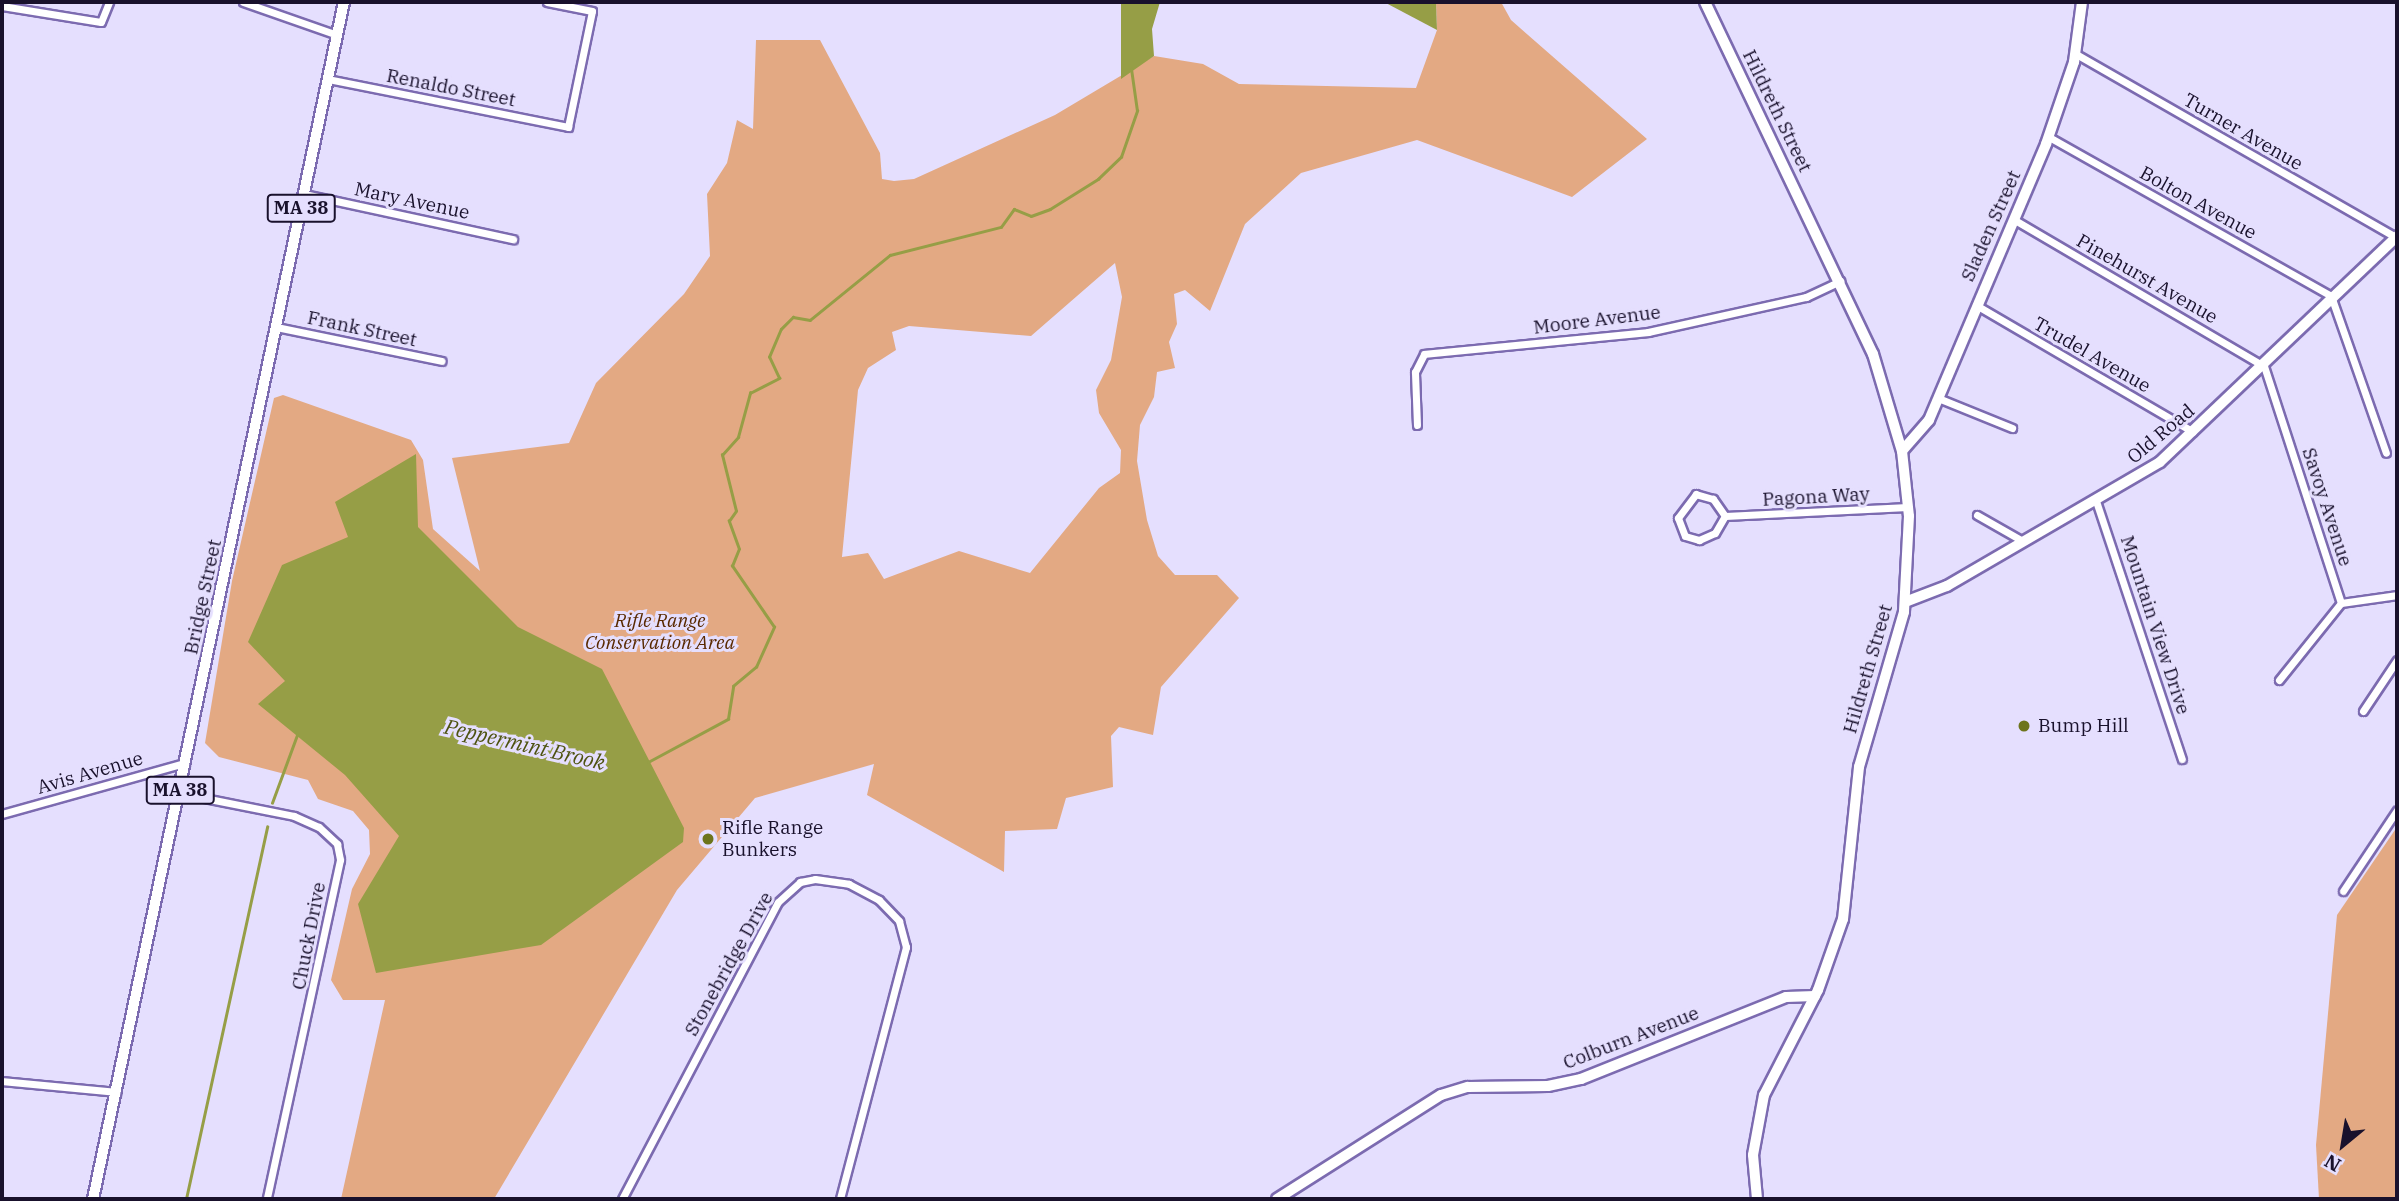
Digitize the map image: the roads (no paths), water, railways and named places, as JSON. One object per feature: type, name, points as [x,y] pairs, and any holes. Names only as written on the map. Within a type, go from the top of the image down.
[{"type":"main road","name":"Bridge Street","points":[[93,1199],[344,2]]},
{"type":"street","points":[[2,6],[101,22],[109,2]]},
{"type":"street","points":[[243,2],[337,35]]},
{"type":"street","name":"Renaldo Street","points":[[328,79],[568,127],[592,11],[547,2]]},
{"type":"street","name":"Hildreth Street","points":[[1704,2],[1842,281],[1889,398],[1902,451],[1908,507],[1905,602],[1859,767],[1843,919],[1815,996],[1763,1095],[1753,1156],[1757,1199]]},
{"type":"street","name":"Sladen Street","points":[[1902,451],[1922,434],[2049,137],[2076,54],[2082,2]]},
{"type":"street","name":"Turner Avenue","points":[[2076,54],[2396,236]]},
{"type":"street","name":"Bolton Avenue","points":[[2049,137],[2331,296]]},
{"type":"street","name":"Mary Avenue","points":[[304,194],[513,239]]},
{"type":"street","name":"Pinehurst Avenue","points":[[2013,219],[2264,366]]},
{"type":"street","name":"Old Road","points":[[1905,602],[1947,586],[2021,540],[2096,501],[2160,462],[2264,366],[2331,296],[2396,236]]},
{"type":"street","name":"Moore Avenue","points":[[1417,425],[1415,372],[1424,354],[1648,332],[1806,297],[1842,281]]},
{"type":"street","points":[[2331,296],[2386,453]]},
{"type":"street","name":"Trudel Avenue","points":[[1976,305],[2193,432]]},
{"type":"street","name":"Frank Street","points":[[276,327],[442,361]]},
{"type":"street","name":"Savoy Avenue","points":[[2264,366],[2341,603]]},
{"type":"street","points":[[1938,398],[2012,428]]},
{"type":"street","points":[[1696,495],[1713,499],[1725,516],[1715,533],[1699,540],[1685,536],[1678,518],[1696,495]]},
{"type":"street","name":"Mountain View Drive","points":[[2096,501],[2182,759]]},
{"type":"street","name":"Pagona Way","points":[[1725,516],[1908,507]]},
{"type":"street","points":[[1977,515],[2021,540]]},
{"type":"street","points":[[2279,680],[2341,603],[2397,595]]},
{"type":"street","points":[[2363,711],[2397,660]]},
{"type":"street","name":"Avis Avenue","points":[[2,814],[186,762]]},
{"type":"street","name":"Chuck Drive","points":[[179,793],[294,816],[319,827],[337,844],[340,860],[267,1199]]},
{"type":"street","points":[[2343,891],[2397,810]]},
{"type":"street","name":"Stonebridge Drive","points":[[622,1199],[778,902],[800,882],[815,879],[849,884],[879,900],[899,922],[905,947],[840,1199]]},
{"type":"street","name":"Colburn Avenue","points":[[1277,1199],[1441,1096],[1468,1087],[1548,1086],[1581,1079],[1786,997],[1815,996]]},
{"type":"street","points":[[2,1081],[116,1092]]},
{"type":"water","points":[[1121,2],[1160,2],[1152,29],[1154,56],[1121,79]]},
{"type":"water","points":[[1384,2],[1436,2],[1437,30]]},
{"type":"water","points":[[416,454],[418,527],[518,627],[602,669],[684,828],[683,842],[541,945],[376,973],[358,904],[399,836],[345,775],[258,704],[285,681],[248,642],[282,565],[348,537],[335,502]]},
{"type":"waterway","name":"Peppermint Brook","points":[[648,762],[728,719],[733,686],[756,667],[774,627],[732,566],[739,549],[729,521],[736,511],[722,455],[738,437],[750,393],[779,378],[769,357],[781,329],[793,317],[810,320],[890,255],[1001,227],[1014,209],[1031,216],[1050,209],[1098,179],[1121,157],[1137,111],[1131,69]]},
{"type":"waterway","points":[[272,803],[297,735]]},
{"type":"waterway","name":"Peppermint Brook","points":[[186,1199],[267,827]]},
{"type":"place","name":"Bump Hill","points":[[2024,726]]},
{"type":"place","name":"Rifle Range Bunkers","points":[[708,839]]},
{"type":"park label","name":"Rifle Range Conservation Area","points":[[660,632]]}]
